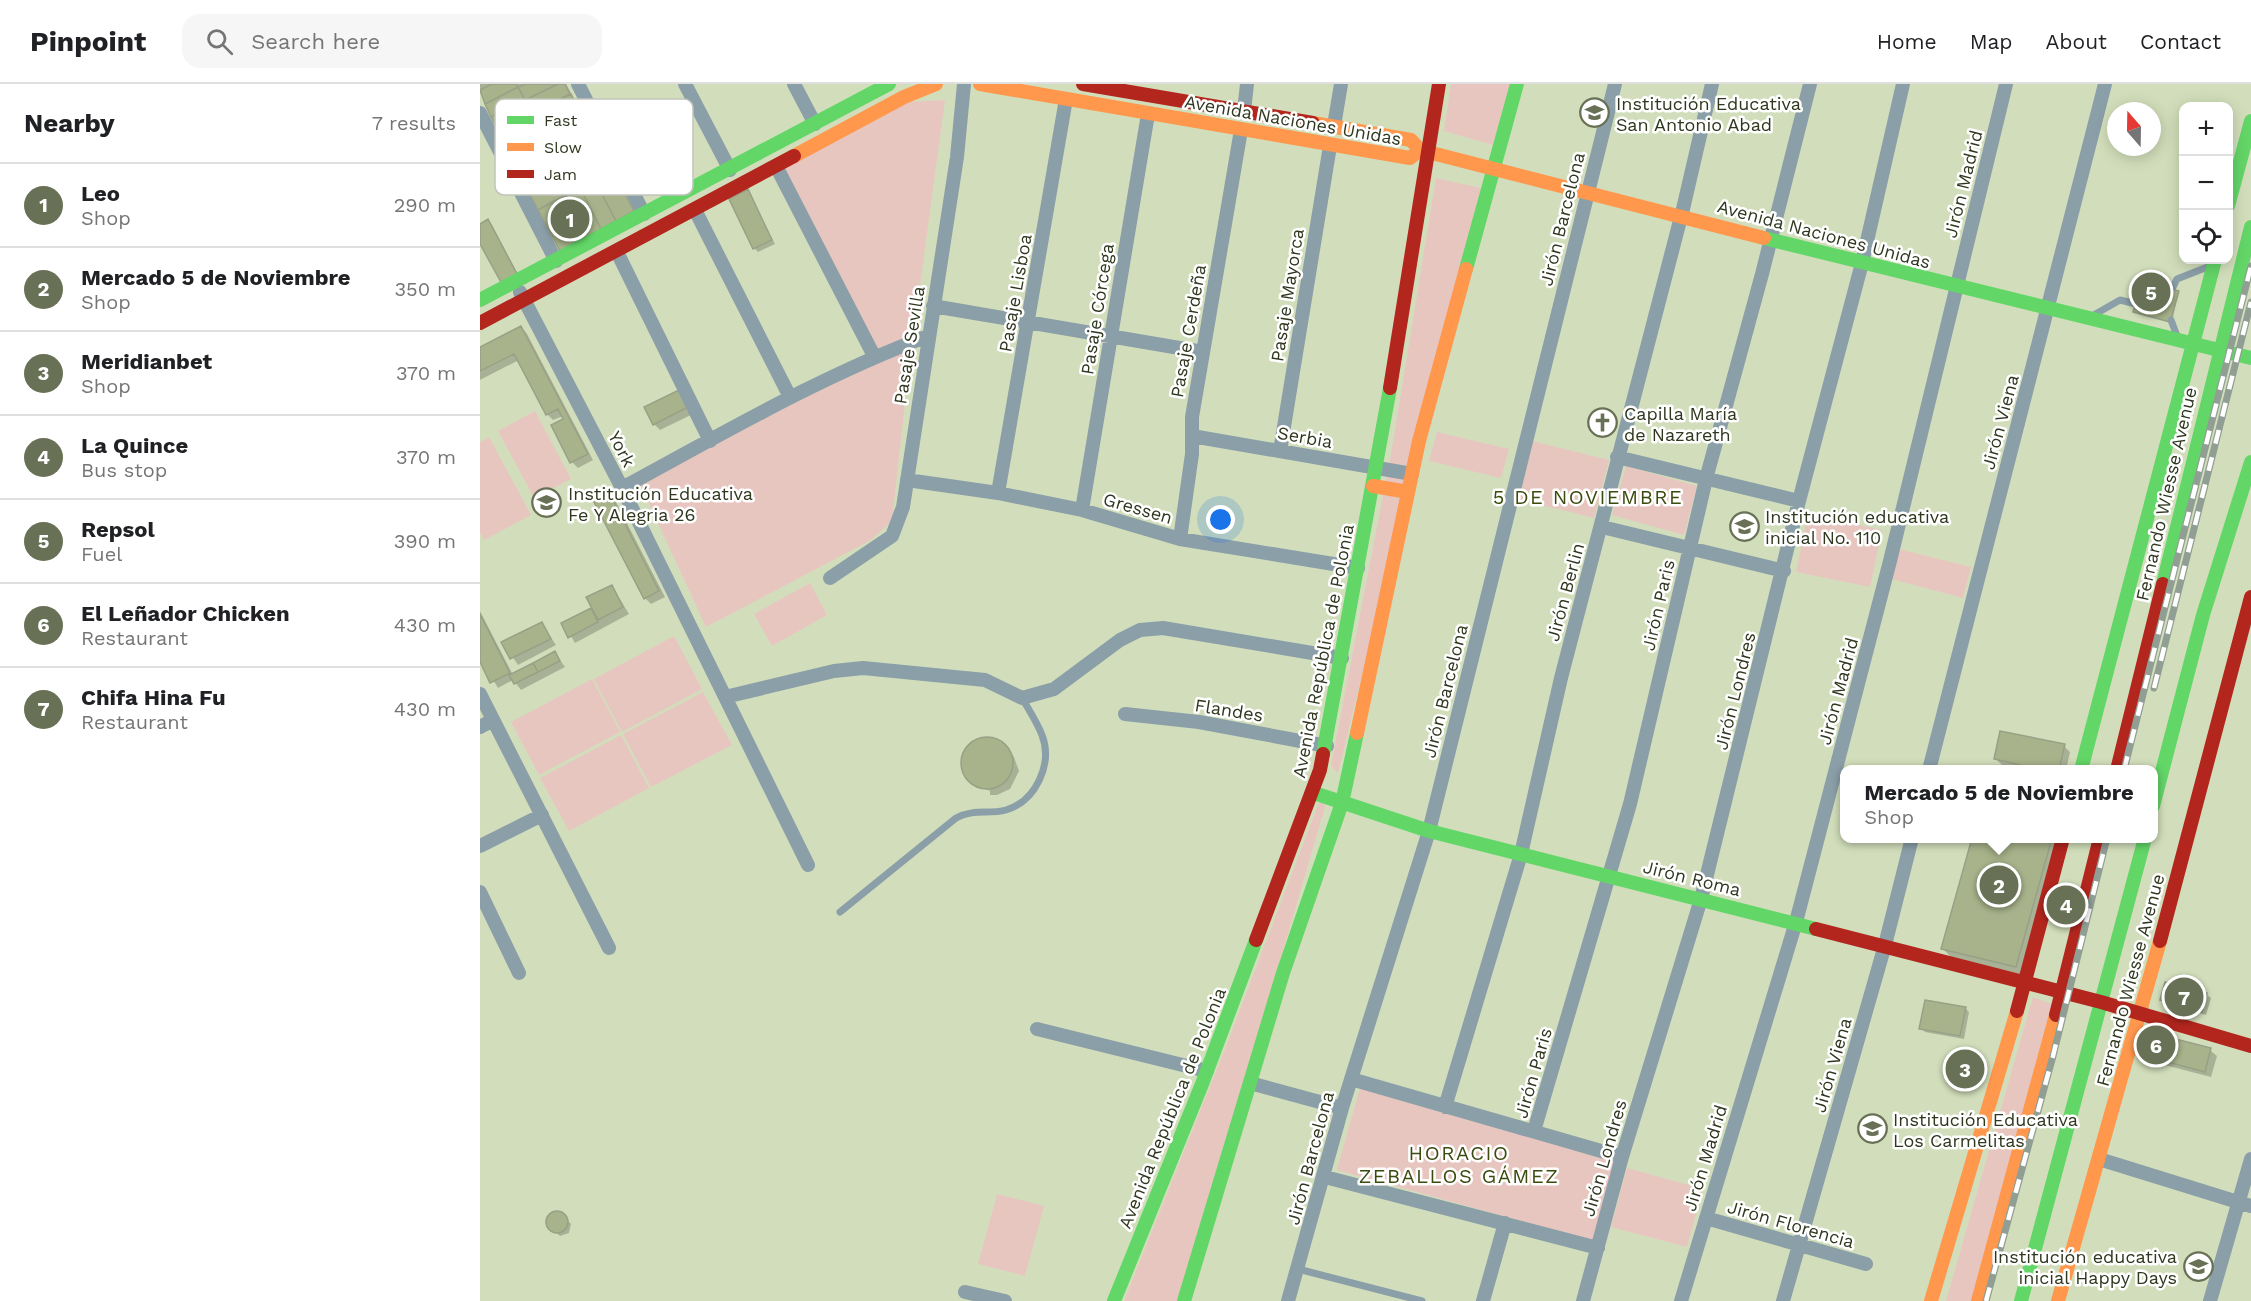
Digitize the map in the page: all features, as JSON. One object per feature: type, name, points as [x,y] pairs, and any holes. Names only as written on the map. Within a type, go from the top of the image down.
[{"type":"main road","points":[[693,189],[889,84]]},
{"type":"main road","points":[[480,323],[904,97],[936,84]]},
{"type":"main road","name":"Avenida Naciones Unidas","points":[[980,84],[1330,146],[1410,158],[1425,151]]},
{"type":"main road","name":"Avenida Naciones Unidas","points":[[1083,84],[1148,89],[1244,111],[1411,140],[1425,151],[1495,167],[1862,263],[2251,358]]},
{"type":"main road","name":"Avenida República de Polonia","points":[[1113,1301],[1207,1071],[1314,793],[1327,746],[1376,468],[1425,151],[1439,84]]},
{"type":"main road","points":[[1184,1301],[1283,973],[1342,803],[1412,474],[1517,84]]},
{"type":"main road","points":[[2233,190],[2251,120]]},
{"type":"main road","points":[[480,300],[681,195]]},
{"type":"main road","name":"Fernando Wiesse Avenue","points":[[2118,765],[2251,227]]},
{"type":"main road","name":"Fernando Wiesse Avenue","points":[[2082,765],[2186,342],[2214,264]]},
{"type":"main road","points":[[2158,790],[2203,615],[2251,462]]},
{"type":"main road","points":[[1373,486],[1408,492]]},
{"type":"main road","name":"Fernando Wiesse Avenue","points":[[2058,1301],[2245,646],[2251,597]]},
{"type":"main road","name":"Jirón Roma","points":[[1314,793],[1429,831],[1885,945],[2101,1002],[2251,1046]]},
{"type":"main road","points":[[1931,1301],[2025,983],[2062,843]]},
{"type":"main road","points":[[1978,1301],[2062,992],[2099,843]]},
{"type":"main road","name":"Fernando Wiesse Avenue","points":[[2021,1301],[2144,843]]},
{"type":"street","points":[[578,84],[586,99]]},
{"type":"street","points":[[684,84],[692,99]]},
{"type":"street","points":[[794,84],[815,124]]},
{"type":"street","points":[[897,84],[904,97]]},
{"type":"street","name":"Pasaje Sevilla","points":[[830,578],[892,536],[903,507],[957,157],[964,84]]},
{"type":"street","points":[[1244,111],[1247,84]]},
{"type":"street","points":[[1334,126],[1341,84]]},
{"type":"street","name":"Jirón Barcelona","points":[[1288,1301],[1325,1177],[1342,1108],[1429,831],[1615,84]]},
{"type":"street","name":"Jirón Berlin","points":[[1445,1107],[1521,854],[1561,678],[1602,527],[1617,457],[1681,215],[1712,84]]},
{"type":"street","name":"Jirón Paris","points":[[1534,1131],[1630,804],[1706,479],[1810,84]]},
{"type":"street","name":"Jirón Londres","points":[[1583,1301],[1622,1157],[1701,899],[1784,571],[1799,501],[1862,263],[1903,84]]},
{"type":"street","name":"Jirón Madrid","points":[[1681,1301],[1796,922],[1890,561],[1955,286],[2006,84]]},
{"type":"street","name":"Jirón Viena","points":[[1930,765],[2105,84]]},
{"type":"street","name":"Pasaje Lisboa","points":[[998,493],[1066,99]]},
{"type":"street","points":[[693,101],[730,170]]},
{"type":"street","points":[[480,113],[495,142]]},
{"type":"street","name":"Pasaje Córcega","points":[[1082,510],[1148,114]]},
{"type":"street","name":"Pasaje Cerdeña","points":[[1180,539],[1192,454],[1192,417],[1241,130]]},
{"type":"street","name":"Pasaje Mayorca","points":[[1280,451],[1330,146]]},
{"type":"street","points":[[776,166],[874,356]]},
{"type":"street","points":[[522,195],[556,261]]},
{"type":"street","points":[[634,195],[644,214]]},
{"type":"street","points":[[695,210],[790,397]]},
{"type":"street","points":[[617,252],[710,441]]},
{"type":"street","name":"York","points":[[515,282],[622,488],[808,865]]},
{"type":"street","points":[[933,306],[1203,352]]},
{"type":"street","points":[[622,488],[790,397],[874,356],[928,336]]},
{"type":"street","name":"Serbia","points":[[1192,435],[1412,474]]},
{"type":"street","points":[[1617,457],[1799,501]]},
{"type":"street","name":"Gressen","points":[[907,480],[998,493],[1082,510],[1180,539],[1359,568]]},
{"type":"street","points":[[1602,527],[1784,571]]},
{"type":"street","points":[[725,698],[834,672],[863,668],[985,680],[1022,698],[1054,689],[1120,640],[1140,630],[1162,628],[1342,658]]},
{"type":"street","points":[[480,694],[609,948]]},
{"type":"street","name":"Flandes","points":[[1125,714],[1198,722],[1327,746]]},
{"type":"street","points":[[480,727],[494,720]]},
{"type":"street","points":[[480,846],[542,815]]},
{"type":"street","name":"Jirón Viena","points":[[1783,1301],[1885,945],[1911,843]]},
{"type":"street","points":[[480,892],[519,973]]},
{"type":"street","points":[[1037,1029],[1207,1071]]},
{"type":"street","points":[[1351,1079],[1622,1157]]},
{"type":"street","points":[[1250,1083],[1342,1108]]},
{"type":"street","points":[[2099,1159],[2245,1204]]},
{"type":"street","points":[[2210,1301],[2245,1204],[2251,1159]]},
{"type":"street","points":[[1325,1177],[1598,1248]]},
{"type":"street","name":"Jirón Florencia","points":[[1706,1218],[1866,1264]]},
{"type":"street","points":[[1483,1301],[1505,1223]]},
{"type":"street","points":[[964,1292],[1005,1301]]},
{"type":"lane","points":[[2172,290],[2176,279],[2212,264]]},
{"type":"lane","points":[[2088,318],[2120,300],[2136,304]]},
{"type":"lane","points":[[2171,320],[2186,342]]},
{"type":"lane","points":[[840,912],[956,818],[972,811],[1004,811],[1026,800],[1035,790],[1046,756],[1042,735],[1022,698]]},
{"type":"lane","points":[[1298,1269],[1422,1301]]},
{"type":"shaded area","points":[[1451,84],[1510,84],[1493,145],[1444,131]]},
{"type":"shaded area","points":[[945,100],[913,337],[874,352],[779,171],[906,102]]},
{"type":"shaded area","points":[[1436,178],[1481,188],[1338,773],[1331,766],[1391,454]]},
{"type":"shaded area","points":[[911,347],[892,521],[871,540],[706,627],[639,482],[837,375]]},
{"type":"shaded area","points":[[535,411],[571,479],[534,498],[498,431]]},
{"type":"shaded area","points":[[1437,432],[1509,449],[1501,478],[1429,461]]},
{"type":"shaded area","points":[[489,437],[531,515],[484,540],[480,533],[480,442]]},
{"type":"shaded area","points":[[1532,441],[1609,460],[1594,518],[1517,499]]},
{"type":"shaded area","points":[[1626,466],[1697,486],[1684,535],[1612,515]]},
{"type":"shaded area","points":[[1808,514],[1882,530],[1870,587],[1796,572]]},
{"type":"shaded area","points":[[1899,549],[1971,567],[1963,598],[1891,579]]},
{"type":"shaded area","points":[[810,583],[827,615],[772,646],[754,614]]},
{"type":"shaded area","points":[[674,636],[702,689],[622,732],[594,679]]},
{"type":"shaded area","points":[[592,679],[620,732],[539,775],[511,722]]},
{"type":"shaded area","points":[[703,692],[732,745],[651,787],[623,734]]},
{"type":"shaded area","points":[[621,735],[649,788],[569,831],[540,778]]},
{"type":"shaded area","points":[[1323,800],[1325,807],[1180,1301],[1124,1301],[1227,1044],[1318,805]]},
{"type":"shaded area","points":[[2033,997],[2054,1005],[1976,1301],[1946,1301]]},
{"type":"shaded area","points":[[1361,1084],[1618,1157],[1598,1238],[1590,1240],[1337,1170]]},
{"type":"shaded area","points":[[1627,1168],[1703,1189],[1687,1247],[1611,1227]]},
{"type":"shaded area","points":[[997,1194],[1044,1206],[1025,1276],[978,1264]]},
{"type":"building","points":[[492,84],[516,84],[518,87],[485,104],[480,90]]},
{"type":"building","points":[[525,84],[558,84],[527,99],[524,99],[518,87]]},
{"type":"building","points":[[558,84],[565,84],[570,94],[560,99],[527,99]]},
{"type":"building","points":[[518,87],[524,99],[495,99],[495,115],[491,117],[485,104]]},
{"type":"building","points":[[571,94],[574,99],[561,99]]},
{"type":"building","points":[[748,189],[772,240],[753,249],[729,199]]},
{"type":"building","points":[[530,195],[567,195],[538,210]]},
{"type":"building","points":[[566,195],[584,195],[601,229],[588,236]]},
{"type":"building","points":[[566,195],[588,236],[574,244],[552,202]]},
{"type":"building","points":[[584,195],[602,195],[616,221],[601,229]]},
{"type":"building","points":[[602,195],[626,195],[634,211],[616,221]]},
{"type":"building","points":[[552,202],[574,244],[560,251],[538,210]]},
{"type":"building","points":[[488,219],[518,276],[502,284],[480,244],[480,224]]},
{"type":"building","points":[[2142,281],[2179,291],[2170,322],[2133,312]]},
{"type":"building","points":[[521,326],[588,454],[570,463],[551,425],[563,419],[558,409],[546,415],[514,354],[480,371],[480,347]]},
{"type":"building","points":[[681,389],[690,406],[653,425],[644,407]]},
{"type":"building","points":[[610,494],[659,591],[644,599],[594,502]]},
{"type":"building","points":[[612,585],[623,607],[598,620],[586,597]]},
{"type":"building","points":[[591,608],[598,622],[568,638],[561,623]]},
{"type":"building","points":[[480,614],[510,673],[490,683],[480,662]]},
{"type":"building","points":[[542,622],[551,639],[510,659],[501,642]]},
{"type":"building","points":[[555,651],[560,661],[538,672],[533,663]]},
{"type":"building","points":[[533,663],[538,672],[514,684],[509,675]]},
{"type":"building","points":[[2000,731],[2065,744],[2060,765],[2020,765],[1994,759]]},
{"type":"building","points":[[987,737],[1001,741],[1009,749],[1013,763],[1009,777],[1001,785],[987,789],[973,785],[965,777],[961,763],[965,749],[973,741]]},
{"type":"building","points":[[1971,843],[2051,843],[2016,967],[1941,949]]},
{"type":"building","points":[[2165,982],[2207,993],[2202,1012],[2160,1000]]},
{"type":"building","points":[[1925,1000],[1966,1007],[1960,1036],[1919,1029]]},
{"type":"building","points":[[2152,1033],[2211,1048],[2205,1072],[2145,1056]]},
{"type":"building","points":[[557,1211],[565,1214],[568,1222],[565,1230],[557,1233],[549,1230],[546,1222],[549,1214]]},
{"type":"railway","points":[[2125,765],[2251,266]]},
{"type":"railway","points":[[2154,688],[2251,302]]},
{"type":"railway","points":[[1986,1301],[2053,1056],[2106,843]]},
{"type":"traffic: fast","points":[[693,188],[889,84]]},
{"type":"traffic: fast","points":[[1466,269],[1517,84]]},
{"type":"traffic: fast","points":[[2233,188],[2251,121]]},
{"type":"traffic: fast","points":[[480,300],[679,195]]},
{"type":"traffic: fast","points":[[2163,584],[2251,227]]},
{"type":"traffic: fast","points":[[1764,238],[2251,358]]},
{"type":"traffic: fast","points":[[2082,765],[2214,264]]},
{"type":"traffic: fast","points":[[1323,754],[1390,388]]},
{"type":"traffic: fast","points":[[2158,787],[2203,615],[2251,462]]},
{"type":"traffic: fast","points":[[1184,1301],[1283,973],[1342,803],[1357,733]]},
{"type":"traffic: fast","points":[[1314,793],[1429,831],[1816,929]]},
{"type":"traffic: fast","points":[[2021,1301],[2144,843]]},
{"type":"traffic: fast","points":[[1114,1301],[1202,1084],[1256,940]]},
{"type":"traffic: slow","points":[[794,156],[904,97],[936,84]]},
{"type":"traffic: slow","points":[[980,84],[1410,158],[1420,150]]},
{"type":"traffic: slow","points":[[1313,123],[1411,140],[1420,150],[1764,238]]},
{"type":"traffic: slow","points":[[1357,733],[1419,441],[1466,269]]},
{"type":"traffic: slow","points":[[1373,486],[1408,492]]},
{"type":"traffic: slow","points":[[2058,1301],[2160,941]]},
{"type":"traffic: slow","points":[[1931,1301],[2017,1011]]},
{"type":"traffic: slow","points":[[1978,1301],[2056,1015]]},
{"type":"traffic: jam","points":[[1083,84],[1313,123]]},
{"type":"traffic: jam","points":[[1390,388],[1439,84]]},
{"type":"traffic: jam","points":[[480,323],[794,156]]},
{"type":"traffic: jam","points":[[2118,765],[2163,584]]},
{"type":"traffic: jam","points":[[2160,941],[2251,597]]},
{"type":"traffic: jam","points":[[1256,940],[1320,770],[1323,754]]},
{"type":"traffic: jam","points":[[2017,1011],[2062,843]]},
{"type":"traffic: jam","points":[[2056,1015],[2099,843]]},
{"type":"traffic: jam","points":[[1816,929],[2101,1002],[2251,1046]]},
{"type":"place","name":"Institución Educativa San Antonio Abad","points":[[1595,113]]},
{"type":"place","name":"Leo","points":[[570,219]]},
{"type":"place","name":"Repsol","points":[[2151,292]]},
{"type":"place","name":"Capilla María de Nazareth","points":[[1603,423]]},
{"type":"place","name":"Institución Educativa Fe Y Alegria 26","points":[[547,503]]},
{"type":"place","name":"Institución educativa inicial No. 110","points":[[1744,526]]},
{"type":"place","name":"Mercado 5 de Noviembre","points":[[1999,885]]},
{"type":"place","name":"La Quince","points":[[2066,905]]},
{"type":"place","name":"Chifa Hina Fu","points":[[2184,997]]},
{"type":"place","name":"El Leñador Chicken","points":[[2156,1045]]},
{"type":"place","name":"Meridianbet","points":[[1965,1069]]},
{"type":"place","name":"Institución Educativa Los Carmelitas","points":[[1872,1129]]},
{"type":"place","name":"Institución educativa inicial Happy Days","points":[[2198,1266]]},
{"type":"district","name":"5 DE NOVIEMBRE","points":[[1588,497]]},
{"type":"district","name":"HORACIO ZEBALLOS GÁMEZ","points":[[1459,1164]]}]
